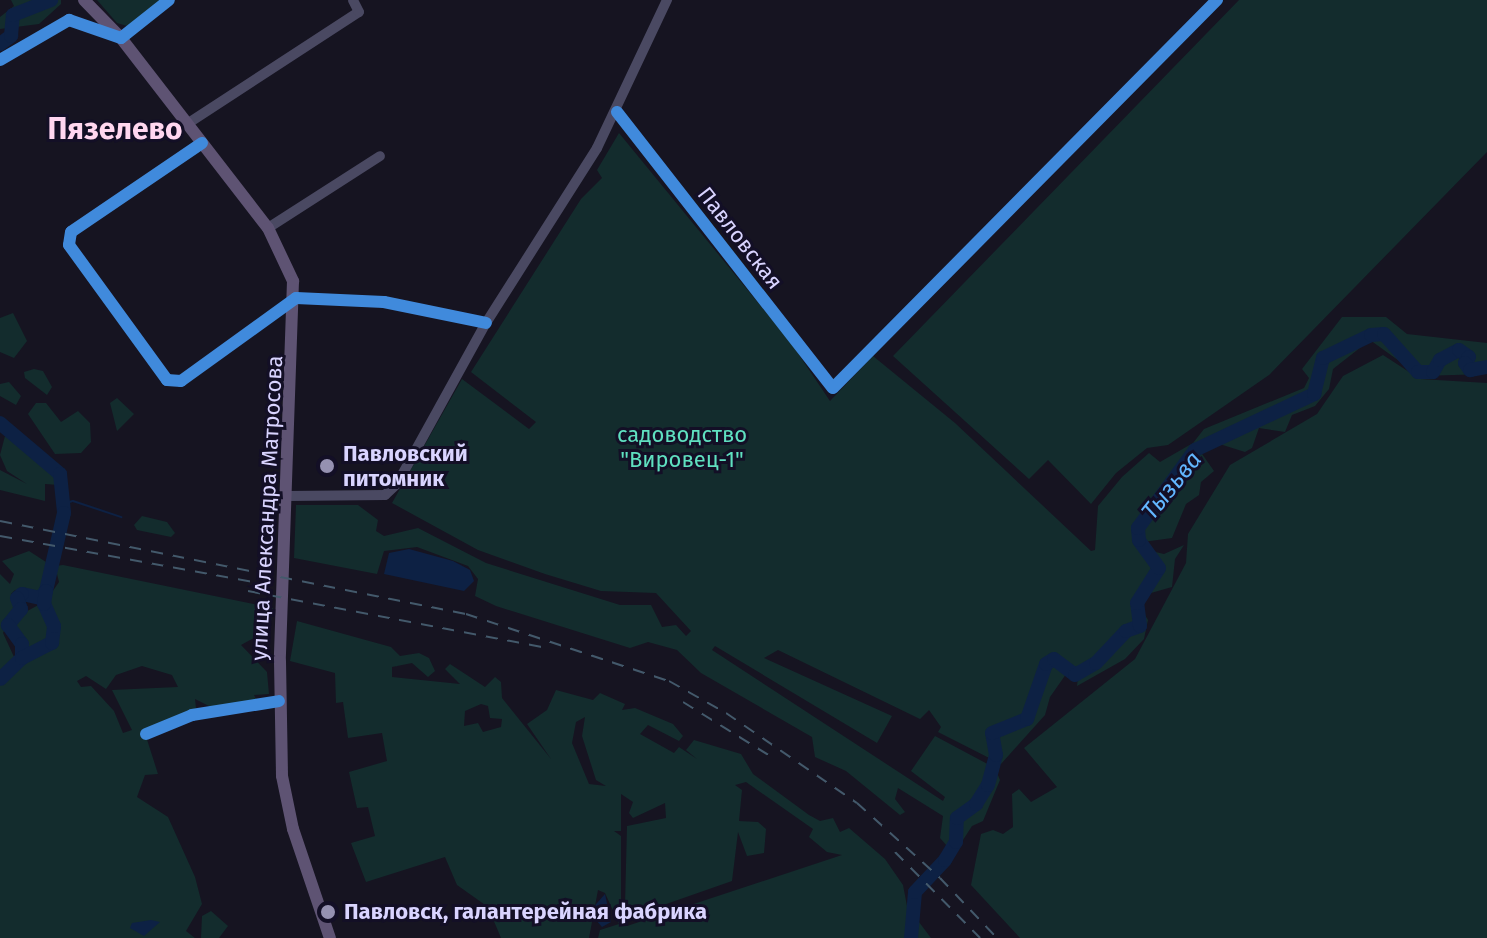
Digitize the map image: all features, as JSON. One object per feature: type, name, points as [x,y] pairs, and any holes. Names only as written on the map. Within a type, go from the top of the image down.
[{"type":"main road","name":"улица Александра Матросова","points":[[89,4],[121,38],[268,228],[289,267],[296,298],[279,701],[286,804],[330,938]]},
{"type":"street","points":[[0,60],[69,20],[121,38],[169,0]]},
{"type":"street","points":[[187,124],[359,12],[353,0]]},
{"type":"street","points":[[288,496],[391,492],[486,323],[617,112],[667,0]]},
{"type":"street","name":"Павловская","points":[[617,112],[833,388],[1217,0]]},
{"type":"street","points":[[202,143],[71,232],[69,245],[167,380],[181,381],[296,298],[384,302],[486,323]]},
{"type":"street","points":[[268,228],[380,156]]},
{"type":"street","points":[[146,734],[192,715],[279,701]]},
{"type":"green space","points":[[11,0],[61,0],[61,4],[39,24],[0,29],[0,17],[14,6]]},
{"type":"green space","points":[[97,0],[165,0],[127,26],[117,23]]},
{"type":"green space","points":[[1239,0],[1487,0],[1487,152],[1269,375],[1168,445],[1147,448],[1116,473],[1091,504],[1048,460],[1029,479],[893,356]]},
{"type":"green space","name":"садоводство \"Вировец-1\"","points":[[619,133],[791,343],[830,401],[873,356],[955,423],[1091,551],[1095,550],[1098,506],[1122,477],[1149,453],[1160,462],[1193,443],[1204,429],[1304,388],[1309,378],[1302,369],[1342,317],[1386,317],[1407,334],[1487,343],[1487,374],[1420,376],[1370,340],[1333,369],[1329,389],[1315,406],[1292,415],[1285,432],[1259,428],[1252,448],[1245,452],[1210,441],[1203,444],[1200,451],[1214,471],[1201,482],[1199,495],[1186,504],[1172,538],[1143,542],[1147,550],[1164,554],[1184,545],[1175,559],[1172,587],[1144,595],[1138,603],[1148,620],[1144,639],[1125,659],[1077,686],[1079,669],[1071,667],[1050,697],[1045,715],[1001,764],[938,732],[941,727],[929,710],[920,719],[778,650],[764,658],[892,716],[877,743],[715,646],[712,650],[943,801],[945,797],[911,771],[935,736],[995,768],[1000,780],[983,821],[972,826],[954,854],[940,838],[943,816],[898,788],[895,799],[905,812],[900,815],[846,771],[815,757],[812,737],[701,673],[677,650],[648,642],[630,648],[496,606],[475,596],[478,579],[468,566],[417,547],[384,551],[377,574],[294,558],[296,505],[358,505],[378,520],[376,531],[384,536],[418,528],[486,563],[620,605],[651,605],[662,627],[676,625],[686,636],[691,631],[656,593],[601,591],[545,574],[478,550],[392,503],[462,379],[529,429],[536,422],[471,372],[581,199],[602,178],[597,170]]},
{"type":"green space","points":[[13,313],[27,341],[14,358],[0,352],[0,318]]},
{"type":"green space","points":[[1383,355],[1420,379],[1487,383],[1487,938],[1020,938],[971,885],[981,834],[993,830],[1003,834],[1013,827],[1012,794],[1019,789],[1031,802],[1057,787],[1024,748],[1135,659],[1186,563],[1188,534],[1230,465],[1317,414],[1343,376]]},
{"type":"green space","points":[[34,369],[43,371],[52,387],[47,395],[25,378],[24,372]]},
{"type":"green space","points":[[9,382],[21,396],[16,405],[0,396],[0,384]]},
{"type":"green space","points":[[117,398],[134,414],[117,431],[110,403]]},
{"type":"green space","points":[[36,403],[46,403],[61,422],[78,411],[90,423],[91,442],[81,453],[55,454],[28,414]]},
{"type":"green space","points":[[5,436],[56,472],[60,485],[45,484],[45,501],[0,490],[0,470],[27,484],[7,471],[0,455]]},
{"type":"green space","points":[[142,516],[167,522],[175,533],[171,537],[137,530],[134,525]]},
{"type":"green space","points":[[29,551],[46,562],[42,591],[32,596],[15,590],[11,594],[18,604],[3,633],[15,659],[0,674],[0,574],[10,584],[14,574],[2,561]]},
{"type":"green space","points":[[63,565],[273,608],[270,629],[241,645],[267,672],[269,694],[254,695],[257,701],[213,708],[195,699],[196,708],[144,730],[158,774],[145,775],[137,797],[168,817],[195,877],[202,904],[186,931],[195,938],[0,938],[0,684],[23,662],[23,640],[13,630],[16,617],[46,601],[59,582],[55,566]],"holes":[[[142,666],[172,675],[178,687],[112,690],[132,730],[123,733],[114,711],[91,686],[81,687],[77,681],[86,676],[106,689],[116,675]]]},
{"type":"green space","points":[[297,621],[391,647],[400,656],[419,653],[429,658],[435,671],[428,677],[412,663],[392,667],[392,677],[460,684],[445,669],[450,664],[485,687],[495,677],[501,682],[502,698],[551,759],[527,724],[547,710],[556,690],[593,700],[600,693],[625,704],[622,710],[635,708],[673,724],[683,736],[679,741],[648,725],[640,734],[674,753],[679,747],[697,759],[686,750],[694,740],[741,754],[753,774],[809,815],[820,821],[833,818],[840,832],[849,828],[885,859],[903,885],[907,906],[931,938],[598,938],[600,930],[619,924],[605,893],[598,890],[589,938],[501,938],[488,907],[457,885],[445,857],[366,882],[351,843],[375,836],[368,807],[357,808],[349,772],[387,761],[382,733],[348,738],[343,702],[336,703],[335,673],[290,661]],"holes":[[[481,704],[488,706],[490,718],[502,719],[501,727],[483,732],[478,723],[464,726],[465,711]],[[585,717],[582,736],[596,780],[606,786],[589,784],[572,743],[576,722]],[[746,782],[813,829],[809,837],[827,852],[842,855],[627,926],[621,910],[621,836],[614,831],[621,831],[621,794],[633,802],[629,813],[633,818],[665,803],[666,818],[627,826],[625,905],[632,916],[732,881],[738,832],[747,856],[764,853],[766,829],[758,822],[739,821],[742,790],[735,785]]]},
{"type":"green space","points":[[211,911],[228,926],[219,938],[201,938],[202,916]]},
{"type":"water","points":[[409,549],[453,561],[470,570],[474,581],[464,591],[384,574],[389,553]]},
{"type":"water","points":[[605,894],[611,922],[602,927],[589,912]]},
{"type":"water","points":[[160,922],[144,936],[130,928],[132,923]]},
{"type":"waterway","points":[[0,44],[11,36],[13,15],[51,0]]},
{"type":"waterway","name":"Тызьва","points":[[911,938],[915,892],[945,860],[956,842],[957,818],[976,804],[988,785],[996,755],[992,733],[1027,719],[1046,664],[1054,659],[1075,675],[1096,663],[1126,631],[1140,626],[1137,603],[1159,568],[1139,540],[1138,528],[1195,450],[1314,394],[1323,358],[1371,335],[1384,334],[1418,372],[1433,372],[1440,360],[1459,350],[1469,357],[1465,363],[1470,370],[1487,367]]},
{"type":"waterway","points":[[0,423],[60,474],[64,513],[46,591],[40,598],[22,594],[17,598],[21,609],[8,625],[22,644],[22,658],[0,679]]},
{"type":"waterway","points":[[63,504],[73,501],[121,517]]},
{"type":"waterway","points":[[22,658],[52,643],[54,626],[44,604],[46,591]]},
{"type":"railway","points":[[0,521],[466,614],[669,681],[726,713],[857,803],[940,878],[997,938]]},
{"type":"railway","points":[[0,536],[264,584]]},
{"type":"railway","points":[[248,591],[546,648]]},
{"type":"railway","points":[[683,702],[775,759]]},
{"type":"railway","points":[[895,852],[980,938]]},
{"type":"cycle path","points":[[0,60],[69,20],[121,38],[169,0]]},
{"type":"cycle path","points":[[617,112],[833,388],[1217,0]]},
{"type":"cycle path","points":[[202,143],[71,232],[69,245],[167,380],[181,381],[296,298],[384,302],[486,323]]},
{"type":"cycle path","points":[[146,734],[192,715],[279,701]]},
{"type":"place","name":"Павловский питомник","points":[[327,466]]},
{"type":"place","name":"Павловск, галантерейная фабрика","points":[[328,912]]},
{"type":"district","name":"Пязелево","points":[[115,129]]}]
